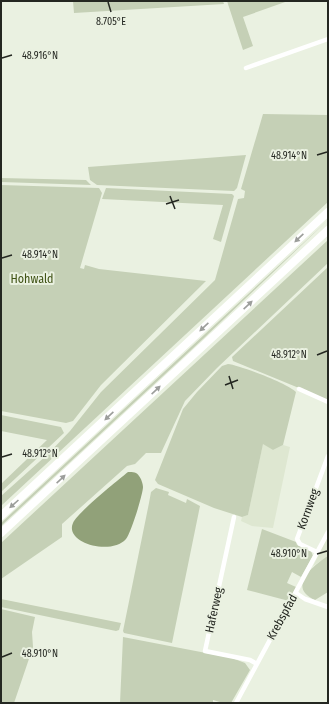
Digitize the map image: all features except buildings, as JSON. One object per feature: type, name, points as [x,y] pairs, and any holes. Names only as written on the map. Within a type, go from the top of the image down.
[{"type":"highway","points":[[1,516],[328,212]]},
{"type":"highway","points":[[1,534],[328,230]]},
{"type":"street","points":[[246,68],[328,39]]},
{"type":"street","points":[[299,389],[328,402]]},
{"type":"street","name":"Kornweg","points":[[317,552],[300,544],[297,538],[328,456]]},
{"type":"street","name":"Haferweg","points":[[234,517],[205,651],[250,660],[257,664]]},
{"type":"street","name":"Krebspfad","points":[[236,703],[328,532]]},
{"type":"street","points":[[296,593],[328,607]]},
{"type":"shaded area","points":[[263,443],[273,450],[283,445],[290,447],[273,528],[252,526],[241,521],[242,517],[248,515]]},
{"type":"shaded area","points":[[128,472],[135,472],[138,475],[143,487],[131,529],[126,539],[119,544],[100,547],[90,545],[75,536],[72,530],[73,523],[76,518],[90,504]]},
{"type":"shaded area","points":[[328,536],[328,556],[313,566]]},
{"type":"green space","points":[[73,1],[223,1],[224,4],[74,13]]},
{"type":"green space","points":[[227,1],[288,1],[243,17],[253,46],[243,50]]},
{"type":"green space","points":[[263,114],[328,115],[328,202],[1,506],[1,496],[48,454],[70,431],[101,392],[215,280],[238,199],[244,198],[245,191],[241,189]]},
{"type":"green space","points":[[246,155],[237,188],[234,191],[97,185],[90,180],[88,167]]},
{"type":"green space","points":[[1,178],[86,180],[91,185],[1,182]]},
{"type":"green space","name":"Hohwald","points":[[1,185],[99,188],[102,193],[80,268],[84,269],[85,265],[99,269],[206,281],[101,385],[73,421],[66,423],[1,411]]},
{"type":"green space","points":[[106,188],[232,194],[234,196],[221,242],[213,239],[223,205],[102,199]]},
{"type":"green space","points":[[328,220],[203,339],[1,526],[1,523]]},
{"type":"green space","points":[[328,240],[328,263],[217,368],[185,401],[161,453],[146,453],[135,464],[127,466],[62,524],[62,537],[1,579],[1,543]]},
{"type":"green space","points":[[328,267],[328,400],[233,361],[232,357]]},
{"type":"green space","points":[[228,364],[264,375],[284,384],[296,392],[283,445],[273,450],[263,444],[248,515],[242,517],[214,508],[158,484],[155,480],[183,409],[222,366]]},
{"type":"green space","points":[[1,415],[61,427],[64,433],[1,492],[1,484],[47,440],[1,431]]},
{"type":"green space","points":[[156,488],[169,492],[168,495],[186,503],[187,499],[200,506],[172,643],[124,633],[123,631],[151,492]]},
{"type":"green space","points":[[262,529],[296,542],[297,545],[311,551],[313,556],[301,577],[292,572],[287,583],[296,587],[289,601],[247,590]]},
{"type":"green space","points":[[328,556],[328,592],[315,600],[307,595],[303,589],[303,583],[309,571]]},
{"type":"green space","points":[[1,599],[121,623],[119,630],[116,631],[1,607]]},
{"type":"green space","points":[[1,609],[35,617],[32,632],[33,647],[14,703],[1,703]]},
{"type":"green space","points":[[123,637],[232,658],[245,663],[250,670],[231,703],[223,703],[213,700],[213,703],[120,703]]}]
